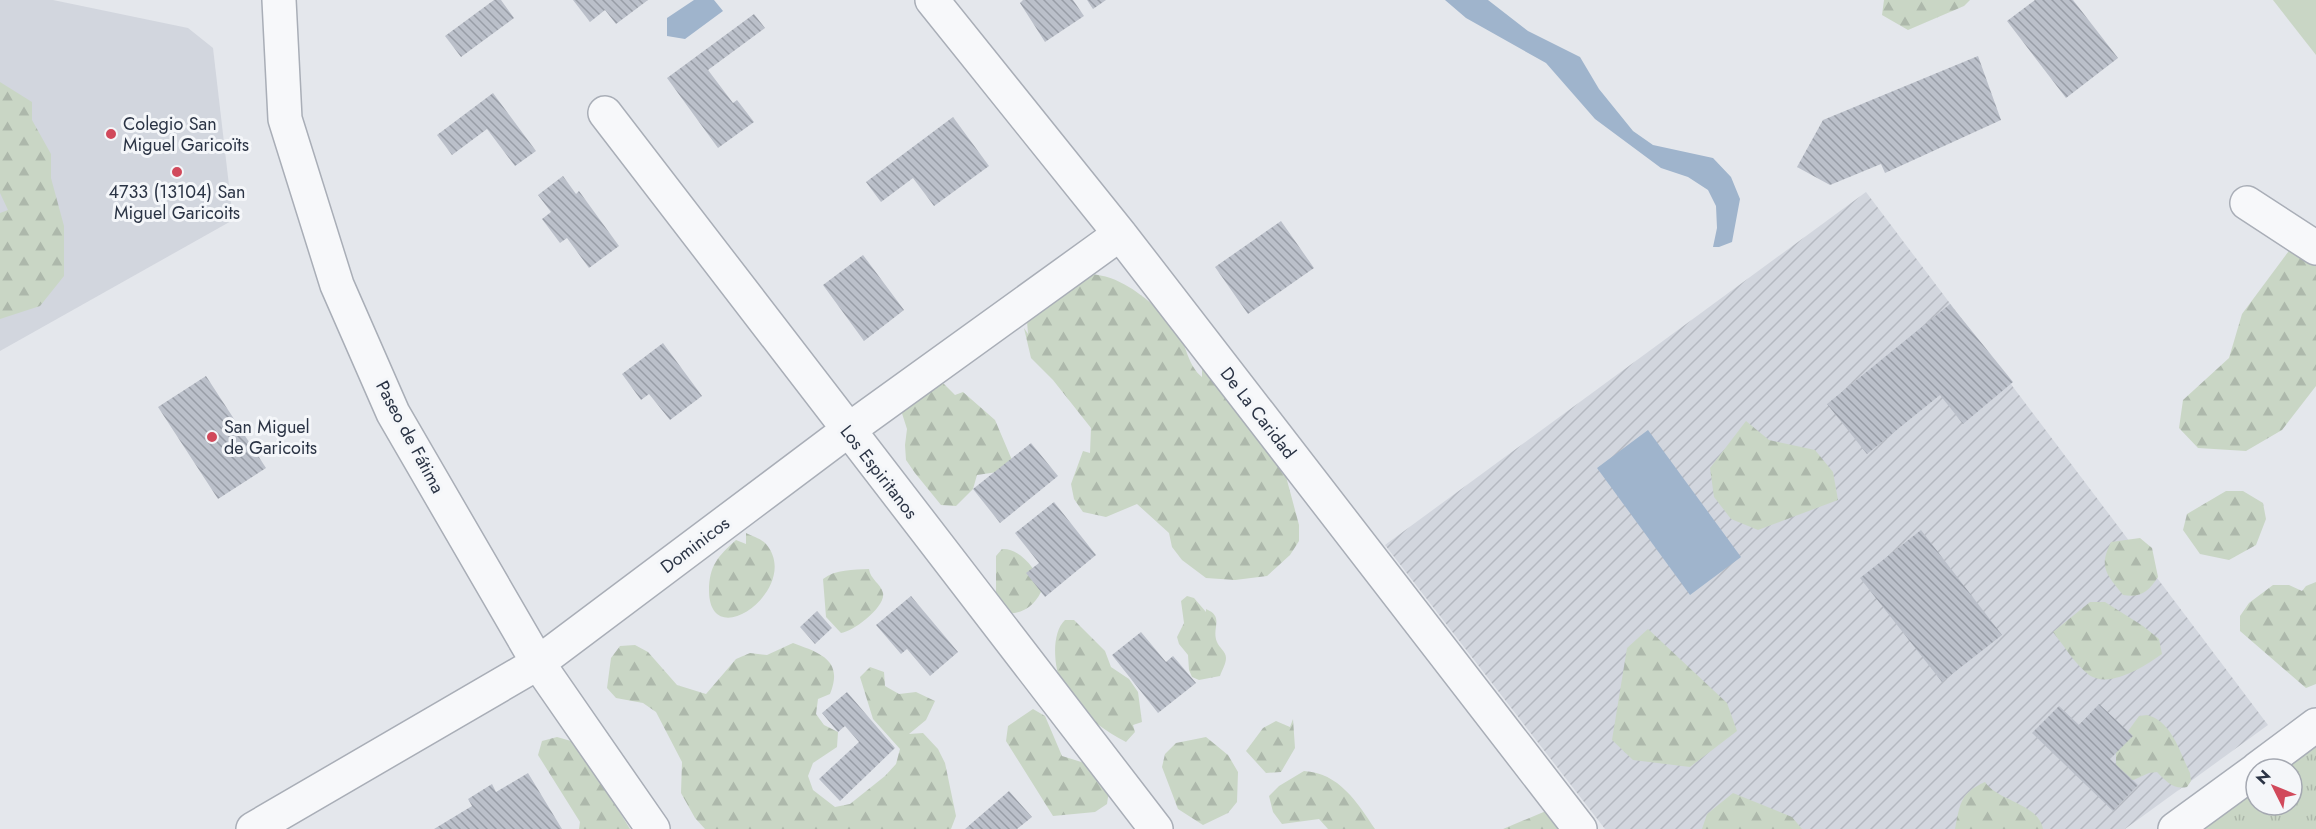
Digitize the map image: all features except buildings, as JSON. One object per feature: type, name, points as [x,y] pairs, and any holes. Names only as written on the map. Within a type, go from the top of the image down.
[{"type":"street","name":"Paseo de Fátima","points":[[279,0],[285,119],[337,285],[393,413],[538,663],[653,829]]},
{"type":"street","name":"De La Caridad","points":[[932,0],[1120,234],[1580,829]]},
{"type":"street","name":"Los Espiritanos","points":[[604,113],[1156,829]]},
{"type":"street","points":[[2247,203],[2316,248]]},
{"type":"street","name":"Dominicos","points":[[253,829],[538,663],[847,431],[1120,234]]},
{"type":"street","points":[[2273,757],[2316,726]]},
{"type":"street","points":[[2175,829],[2244,778]]},
{"type":"shaded area","name":"Colegio San Miguel Garicoïts","points":[[0,0],[53,0],[188,28],[213,48],[233,220],[0,351]]},
{"type":"shaded area","points":[[1866,192],[2268,725],[2125,829],[1605,829],[1385,545]]},
{"type":"green space","points":[[1884,0],[1970,0],[1964,6],[1908,30],[1882,15]]},
{"type":"green space","points":[[2273,0],[2316,0],[2316,55]]},
{"type":"green space","points":[[0,82],[32,102],[32,120],[51,154],[51,178],[64,226],[64,276],[40,306],[0,319],[0,213],[8,210],[0,193]]},
{"type":"green space","points":[[2316,233],[2316,386],[2282,430],[2246,451],[2198,448],[2179,428],[2183,400],[2229,358],[2242,314],[2297,240]]},
{"type":"green space","points":[[1090,274],[1101,275],[1120,282],[1145,298],[1170,320],[1176,326],[1197,372],[1202,377],[1202,364],[1280,454],[1299,525],[1299,541],[1290,555],[1267,576],[1235,580],[1206,578],[1182,560],[1172,547],[1169,533],[1137,504],[1106,517],[1083,512],[1074,499],[1071,484],[1083,451],[1090,453],[1091,428],[1053,380],[1031,358],[1024,328],[1028,334],[1027,321]]},
{"type":"green space","points":[[934,374],[955,395],[963,392],[995,420],[1012,460],[1004,471],[977,475],[973,489],[956,506],[941,505],[906,460],[907,429],[899,404]]},
{"type":"green space","points":[[1746,421],[1769,440],[1815,450],[1833,472],[1838,500],[1758,530],[1731,519],[1714,497],[1710,468]]},
{"type":"green space","points":[[2226,491],[2243,491],[2263,503],[2266,519],[2256,545],[2229,560],[2200,554],[2183,530],[2187,514]]},
{"type":"green space","points":[[746,533],[766,544],[774,561],[773,579],[764,595],[752,608],[737,616],[724,617],[713,609],[709,582],[713,568],[724,551],[736,540],[746,544]]},
{"type":"green space","points":[[2140,538],[2152,548],[2158,577],[2144,593],[2135,596],[2123,595],[2106,570],[2107,551],[2111,542]]},
{"type":"green space","points":[[1002,549],[1022,556],[1037,574],[1043,587],[1038,598],[1020,612],[1008,613],[996,599],[996,556]]},
{"type":"green space","points":[[869,569],[871,576],[882,590],[883,599],[868,618],[841,633],[826,617],[823,579],[839,572]]},
{"type":"green space","points":[[2316,582],[2316,684],[2306,688],[2240,631],[2240,616],[2249,603],[2273,585],[2289,585],[2302,591],[2306,586]]},
{"type":"green space","points":[[1187,596],[1194,598],[1206,612],[1206,609],[1215,616],[1216,637],[1226,658],[1220,676],[1199,680],[1192,677],[1189,670],[1188,655],[1179,644],[1177,637],[1184,623],[1181,601]]},
{"type":"green space","points":[[2090,602],[2105,602],[2143,626],[2159,639],[2162,654],[2137,670],[2117,678],[2097,679],[2089,675],[2074,660],[2053,632]]},
{"type":"green space","points":[[1065,620],[1074,620],[1105,651],[1111,667],[1129,679],[1138,692],[1142,722],[1133,725],[1135,732],[1126,742],[1089,718],[1070,699],[1060,682],[1055,648],[1056,637]]},
{"type":"green space","points":[[1648,629],[1727,703],[1737,731],[1690,767],[1633,760],[1612,740],[1627,648]]},
{"type":"green space","points":[[793,643],[812,650],[827,660],[834,673],[830,694],[818,699],[816,714],[824,725],[838,732],[837,747],[813,763],[808,776],[813,790],[835,807],[850,804],[885,776],[896,764],[900,749],[873,719],[860,677],[870,667],[884,672],[885,686],[899,694],[916,692],[935,701],[926,720],[909,734],[923,733],[938,749],[945,763],[956,816],[951,829],[705,829],[695,818],[681,793],[682,762],[656,712],[643,703],[616,698],[607,688],[611,658],[620,646],[635,645],[648,652],[677,685],[706,694],[736,659],[750,653],[767,655]]},
{"type":"green space","points":[[1033,709],[1045,716],[1062,756],[1091,765],[1109,790],[1107,804],[1095,812],[1053,816],[1006,741],[1008,726]]},
{"type":"green space","points":[[2147,715],[2163,724],[2174,739],[2190,773],[2191,781],[2187,787],[2174,786],[2157,772],[2129,782],[2116,776],[2116,748],[2139,716]]},
{"type":"green space","points":[[1293,719],[1295,748],[1281,772],[1266,773],[1246,751],[1263,728],[1276,721],[1290,727]]},
{"type":"green space","points":[[557,737],[571,741],[590,763],[630,829],[579,829],[580,822],[538,755],[542,741]]},
{"type":"green space","points":[[1206,737],[1228,755],[1238,772],[1237,802],[1228,813],[1203,825],[1178,809],[1162,767],[1165,754],[1176,743]]},
{"type":"green space","points":[[2316,746],[2316,829],[2201,829],[2244,798],[2244,817],[2304,817],[2304,757],[2301,757]]},
{"type":"green space","points":[[1304,771],[1327,777],[1337,783],[1354,799],[1375,829],[1328,829],[1319,819],[1282,824],[1273,812],[1269,796],[1279,786]]},
{"type":"green space","points":[[1985,782],[1991,789],[2034,814],[2040,820],[2043,829],[1955,829],[1962,800],[1970,790]]},
{"type":"green space","points":[[1733,793],[1792,817],[1802,829],[1702,829],[1707,814]]},
{"type":"green space","points":[[1546,811],[1574,829],[1503,829]]},
{"type":"water","points":[[694,0],[714,0],[723,11],[685,39],[667,36],[667,18]]},
{"type":"water","points":[[1445,0],[1488,0],[1528,31],[1580,57],[1599,89],[1633,131],[1653,145],[1713,158],[1731,177],[1740,199],[1732,242],[1713,247],[1717,228],[1716,206],[1708,190],[1688,177],[1661,168],[1595,119],[1546,63],[1466,18]]},
{"type":"water","points":[[1648,430],[1741,557],[1690,595],[1597,468]]},
{"type":"place","name":"Colegio San Miguel Garicoïts","points":[[111,134]]},
{"type":"place","name":"4733 (13104) San Miguel Garicoits","points":[[177,172]]},
{"type":"place","name":"San Miguel de Garicoits","points":[[212,437]]}]
